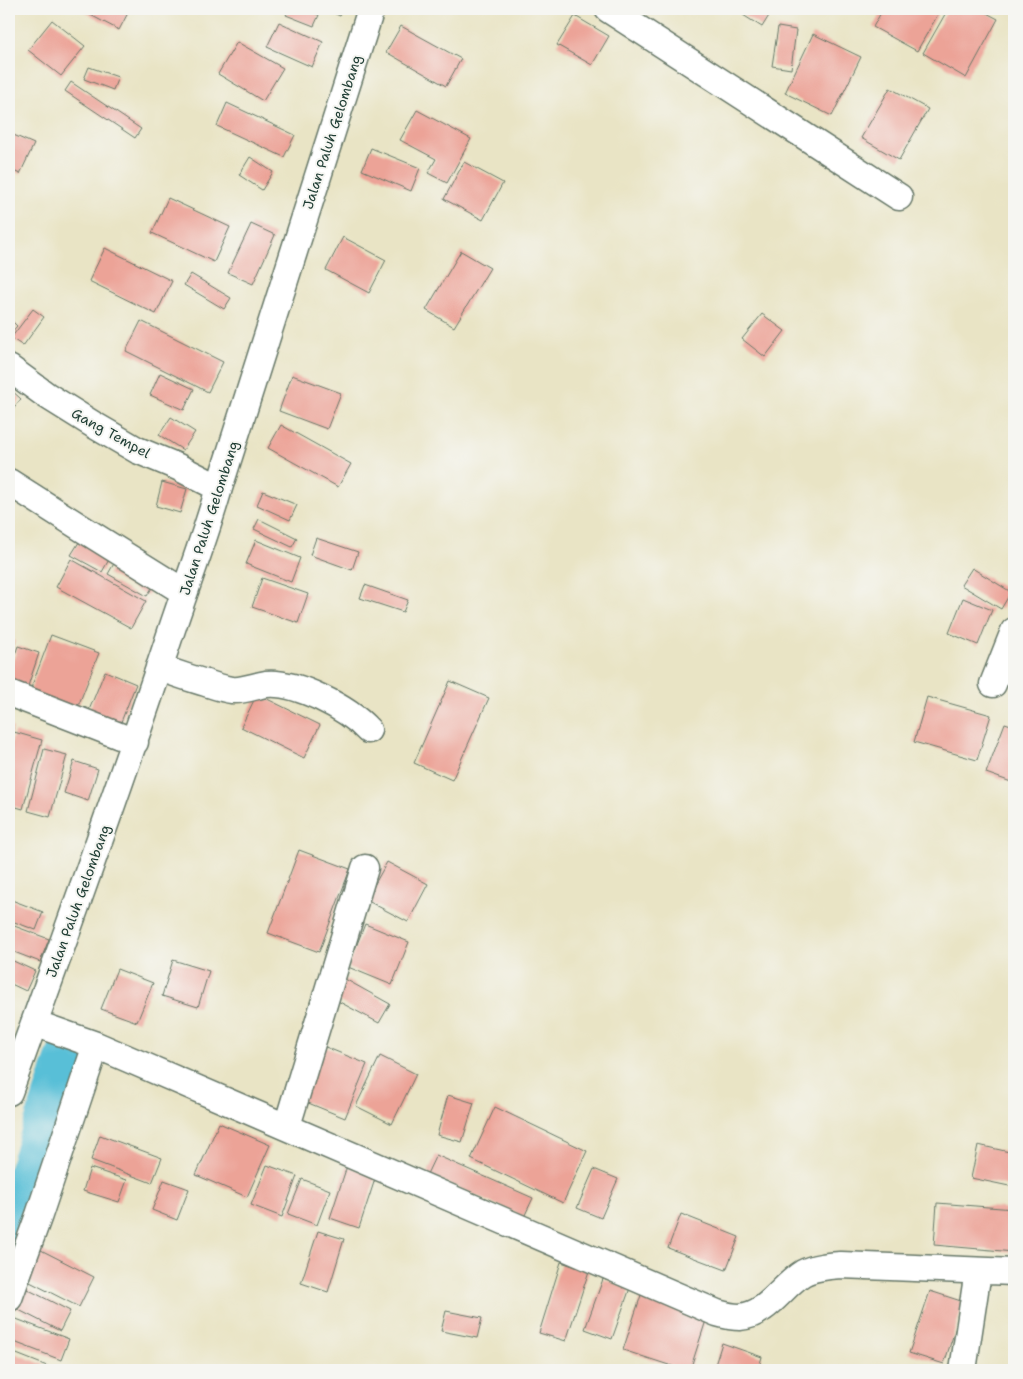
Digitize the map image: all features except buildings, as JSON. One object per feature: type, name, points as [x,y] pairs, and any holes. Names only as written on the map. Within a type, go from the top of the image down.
[{"type":"street","name":"Jalan Paluh Gelombang","points":[[9,1092],[43,1026],[184,592],[208,527],[371,9]]},
{"type":"street","points":[[608,9],[899,197]]},
{"type":"street","name":"Gang Tempel","points":[[9,368],[54,400],[136,450],[219,488]]},
{"type":"street","points":[[9,482],[184,592]]},
{"type":"street","points":[[993,684],[1014,631]]},
{"type":"street","points":[[160,667],[174,674],[218,688],[234,690],[266,684],[299,689],[322,698],[344,711],[368,730]]},
{"type":"street","points":[[9,693],[135,742]]},
{"type":"street","points":[[287,1126],[365,868]]},
{"type":"street","points":[[43,1026],[90,1042],[708,1309],[729,1316],[741,1317],[759,1311],[805,1272],[825,1266],[841,1265],[1014,1272]]},
{"type":"street","points":[[9,1298],[51,1180],[90,1042]]},
{"type":"street","points":[[963,1370],[978,1271]]},
{"type":"waterway","points":[[9,1237],[68,1057]]}]
